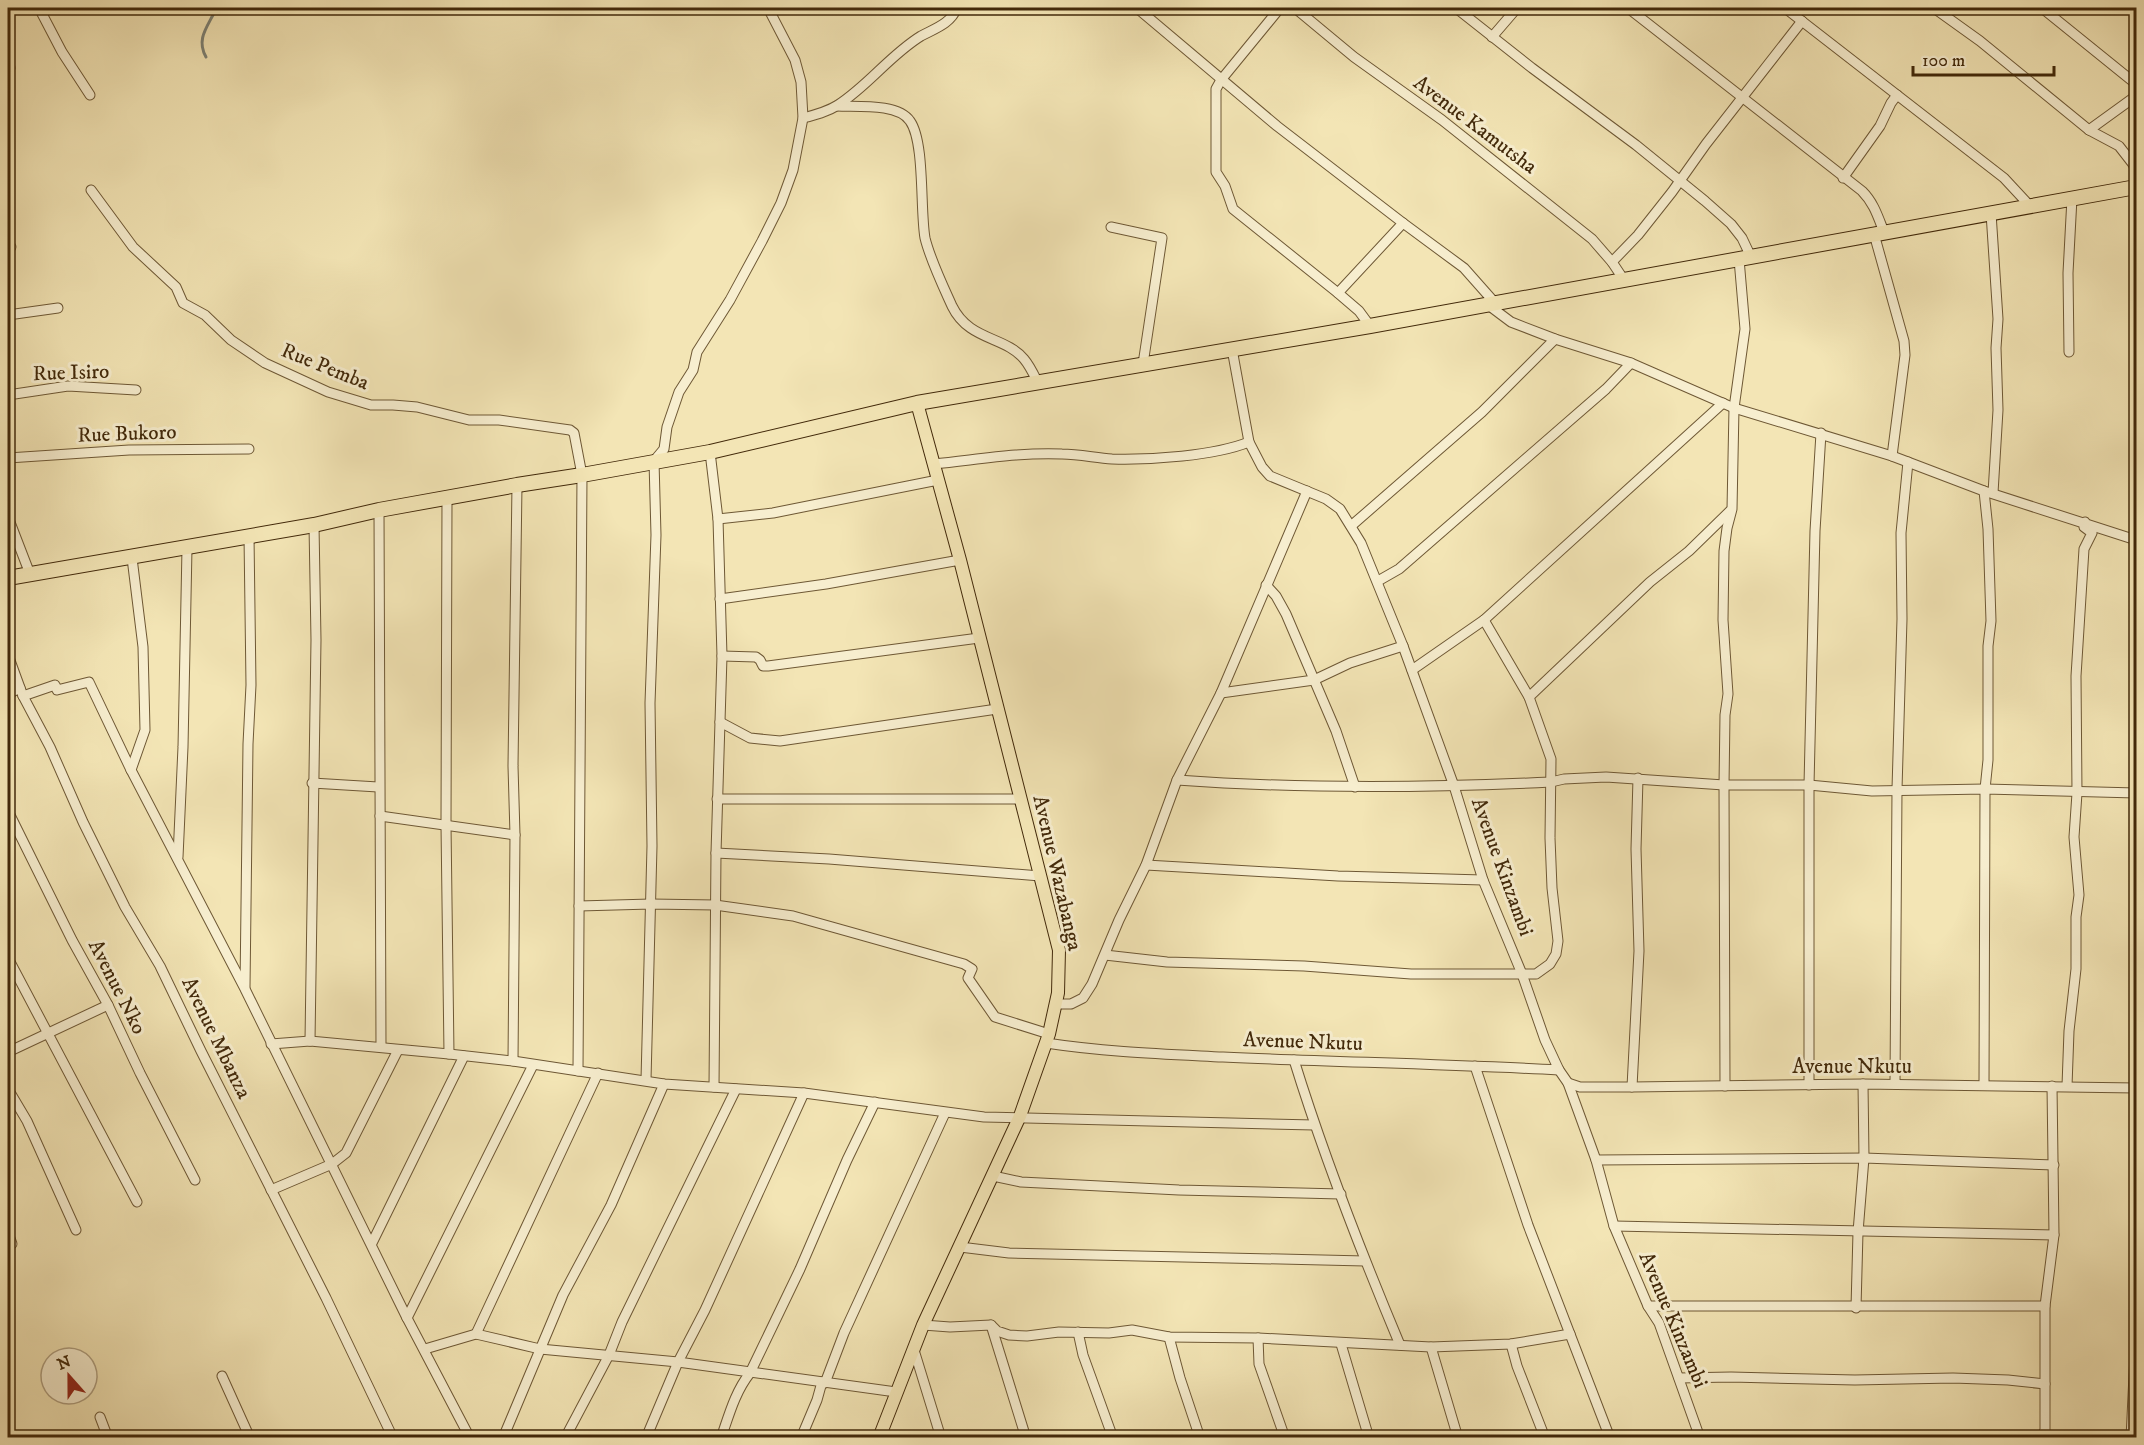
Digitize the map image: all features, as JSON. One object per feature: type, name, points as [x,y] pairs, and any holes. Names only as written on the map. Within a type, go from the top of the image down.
[{"type":"highway","points":[[8,578],[132,558],[314,525],[379,510],[710,452],[917,403],[1371,326],[2136,187]]},
{"type":"main road","name":"Avenue Wazabanga","points":[[879,1437],[923,1324],[1020,1116],[1048,1039],[1056,1004],[1059,950],[960,560],[917,403]]},
{"type":"street","points":[[39,8],[62,52],[90,95]]},
{"type":"street","points":[[646,1080],[651,904],[650,702],[656,535],[654,461],[664,449],[667,427],[679,392],[693,370],[697,352],[730,300],[781,203],[793,170],[803,118],[801,82],[795,60],[768,8]]},
{"type":"street","points":[[803,118],[837,106],[864,86],[910,43],[944,24],[957,8]]},
{"type":"street","points":[[1137,8],[1221,80],[1403,224],[1464,268],[1491,304],[1511,322],[1555,339],[1631,363],[1734,408],[1892,456],[1989,492],[2136,540]]},
{"type":"street","points":[[1280,8],[1216,89],[1216,172],[1225,186],[1233,209],[1338,293],[1359,311],[1371,326]]},
{"type":"street","name":"Avenue Kamutsha","points":[[1294,8],[1354,57],[1442,120],[1592,239],[1624,280]]},
{"type":"street","points":[[1456,8],[1636,145],[1731,224],[1742,238],[1745,258],[1745,329],[1734,408],[1732,509],[1724,551],[1723,620],[1728,694],[1725,715],[1724,785],[1725,1086]]},
{"type":"street","points":[[1492,37],[1517,8]]},
{"type":"street","points":[[1628,8],[1869,198],[1904,341],[1905,355],[1892,456]]},
{"type":"street","points":[[1785,8],[2004,178],[2030,206]]},
{"type":"street","points":[[1934,8],[1980,41],[2089,129],[2119,146],[2136,171]]},
{"type":"street","points":[[2042,8],[2136,84]]},
{"type":"street","points":[[1612,262],[1638,235],[1802,21]]},
{"type":"street","points":[[1843,178],[1880,126],[1897,95]]},
{"type":"street","points":[[2089,129],[2136,96]]},
{"type":"street","points":[[837,106],[896,110],[911,121],[919,154],[926,240],[954,309],[976,333],[1024,358],[1038,383]]},
{"type":"street","name":"Rue Pemba","points":[[91,190],[133,247],[176,287],[183,303],[205,315],[231,340],[266,363],[328,392],[371,405],[417,407],[469,420],[499,420],[570,430],[576,439],[582,475]]},
{"type":"street","points":[[2069,352],[2068,273],[2072,198]]},
{"type":"street","points":[[1984,1085],[1985,789],[1988,760],[1988,646],[1991,621],[1988,529],[1989,492],[1998,410],[1996,348],[1998,319],[1991,213]]},
{"type":"street","points":[[1338,293],[1403,224]]},
{"type":"street","points":[[1111,228],[1162,238],[1143,364]]},
{"type":"street","points":[[8,315],[58,308]]},
{"type":"street","points":[[1351,526],[1482,412],[1555,339]]},
{"type":"street","name":"Avenue Kinzambi","points":[[1232,349],[1249,442],[1262,467],[1270,476],[1326,499],[1340,509],[1361,543],[1378,581],[1454,786],[1484,880],[1522,974],[1545,1040],[1559,1070],[1568,1083],[1596,1160],[1614,1226],[1648,1306],[1659,1323],[1700,1437]]},
{"type":"street","points":[[1378,581],[1399,569],[1606,389],[1631,363]]},
{"type":"street","name":"Rue Isiro","points":[[8,395],[68,386],[136,390]]},
{"type":"street","points":[[1412,670],[1484,620],[1724,403]]},
{"type":"street","points":[[1809,1085],[1809,785],[1815,531],[1821,433]]},
{"type":"street","points":[[933,464],[1021,455],[1063,454],[1110,459],[1145,459],[1230,450],[1249,442]]},
{"type":"street","name":"Rue Bukoro","points":[[8,458],[129,450],[249,449]]},
{"type":"street","points":[[710,452],[718,519],[722,656],[715,905],[714,1087]]},
{"type":"street","points":[[1895,1084],[1897,789],[1902,619],[1901,533],[1908,462]]},
{"type":"street","points":[[578,1071],[582,475]]},
{"type":"street","points":[[718,519],[773,513],[938,480]]},
{"type":"street","points":[[513,1061],[515,835],[513,766],[517,485]]},
{"type":"street","points":[[1056,1004],[1071,1004],[1083,998],[1092,984],[1119,920],[1146,865],[1177,780],[1221,693],[1307,491]]},
{"type":"street","points":[[447,499],[446,825],[449,1054]]},
{"type":"street","points":[[1529,696],[1650,582],[1689,551],[1732,509]]},
{"type":"street","points":[[379,510],[378,787],[381,1047]]},
{"type":"street","points":[[8,517],[30,574]]},
{"type":"street","points":[[2067,1086],[2079,895],[2074,837],[2077,793],[2076,676],[2084,549],[2092,533],[2084,528],[2085,522]]},
{"type":"street","points":[[310,1041],[312,783],[316,640],[314,525]]},
{"type":"street","points":[[245,989],[248,744],[251,685],[249,536]]},
{"type":"street","points":[[178,858],[187,548]]},
{"type":"street","points":[[131,770],[145,730],[143,647],[132,558]]},
{"type":"street","points":[[720,599],[826,584],[960,560]]},
{"type":"street","points":[[1266,585],[1276,596],[1286,614],[1336,731],[1355,787]]},
{"type":"street","points":[[1105,955],[1167,962],[1304,966],[1411,974],[1536,974],[1550,964],[1556,954],[1558,941],[1552,888],[1550,838],[1551,759],[1529,696],[1484,620]]},
{"type":"street","points":[[722,656],[756,657],[764,666],[768,666],[979,638]]},
{"type":"street","points":[[1221,693],[1314,680],[1350,663],[1403,646]]},
{"type":"street","name":"Avenue Mbanza","points":[[8,655],[21,692],[50,747],[83,822],[125,907],[160,966],[393,1437]]},
{"type":"street","points":[[8,694],[55,685],[57,690],[89,682],[131,770],[245,989],[341,1185],[470,1437]]},
{"type":"street","points":[[720,722],[750,738],[780,741],[997,709]]},
{"type":"street","points":[[1177,780],[1256,786],[1355,787],[1454,786],[1551,782],[1585,778],[1638,778],[1724,785],[1809,785],[1872,791],[1985,789],[2136,793]]},
{"type":"street","points":[[1632,1087],[1639,951],[1636,849],[1638,778]]},
{"type":"street","points":[[312,783],[378,787]]},
{"type":"street","points":[[717,799],[1021,799]]},
{"type":"street","name":"Avenue Nko","points":[[8,811],[195,1180]]},
{"type":"street","points":[[380,816],[515,835]]},
{"type":"street","points":[[716,853],[1040,876]]},
{"type":"street","points":[[1146,865],[1338,876],[1484,880]]},
{"type":"street","name":"Avenue Nkutu","points":[[579,906],[715,905],[793,916],[964,964],[972,969],[968,978],[995,1017],[1048,1039],[1093,1050],[1559,1070]]},
{"type":"street","points":[[8,958],[137,1202]]},
{"type":"street","points":[[8,1052],[108,1005]]},
{"type":"street","points":[[271,1044],[310,1041],[381,1047],[513,1061],[664,1084],[804,1093],[945,1113],[1012,1119],[1020,1116],[1314,1125]]},
{"type":"street","points":[[271,1190],[332,1164],[346,1153],[398,1050]]},
{"type":"street","points":[[372,1243],[464,1056]]},
{"type":"street","points":[[1294,1060],[1314,1125],[1365,1261],[1400,1345]]},
{"type":"street","points":[[408,1318],[533,1065]]},
{"type":"street","points":[[1475,1066],[1528,1225],[1610,1437]]},
{"type":"street","points":[[476,1334],[598,1073]]},
{"type":"street","name":"Avenue Nkutu","points":[[1568,1083],[1580,1087],[1895,1084],[2136,1088]]},
{"type":"street","points":[[503,1437],[563,1295],[610,1206],[664,1084]]},
{"type":"street","points":[[1856,1308],[1858,1232],[1864,1158],[1863,1084]]},
{"type":"street","points":[[2041,1437],[2045,1430],[2045,1306],[2055,1235],[2052,1086]]},
{"type":"street","points":[[8,1089],[27,1121],[76,1230]]},
{"type":"street","points":[[565,1437],[609,1355],[627,1311],[736,1089]]},
{"type":"street","points":[[646,1437],[678,1362],[705,1310],[804,1093]]},
{"type":"street","points":[[721,1437],[735,1399],[800,1269],[875,1102]]},
{"type":"street","points":[[801,1437],[844,1333],[945,1113]]},
{"type":"street","points":[[1596,1160],[1864,1158],[2054,1165]]},
{"type":"street","points":[[993,1176],[1021,1182],[1179,1190],[1341,1194]]},
{"type":"street","points":[[1614,1226],[2055,1235]]},
{"type":"street","points":[[8,1233],[12,1244]]},
{"type":"street","points":[[960,1247],[1009,1254],[1365,1261]]},
{"type":"street","points":[[2131,1437],[2136,1286]]},
{"type":"street","points":[[1648,1306],[1856,1308],[2045,1306]]},
{"type":"street","points":[[923,1324],[950,1327],[991,1325],[997,1331],[1009,1335],[1028,1336],[1132,1330],[1169,1337],[1258,1338],[1431,1347],[1511,1344],[1570,1334]]},
{"type":"street","points":[[991,1325],[1012,1399],[1026,1437]]},
{"type":"street","points":[[1078,1332],[1083,1355],[1113,1437]]},
{"type":"street","points":[[425,1348],[476,1334],[540,1349],[678,1362],[896,1392]]},
{"type":"street","points":[[1169,1337],[1200,1437]]},
{"type":"street","points":[[1258,1338],[1259,1364],[1286,1437]]},
{"type":"street","points":[[1341,1344],[1370,1437]]},
{"type":"street","points":[[1511,1344],[1517,1366],[1545,1437]]},
{"type":"street","points":[[1431,1347],[1458,1437]]},
{"type":"street","points":[[914,1350],[941,1437]]},
{"type":"street","points":[[222,1376],[250,1437]]},
{"type":"street","points":[[1679,1378],[1855,1380],[1953,1378],[2045,1384]]},
{"type":"street","points":[[100,1417],[108,1437]]},
{"type":"waterway","points":[[206,57],[202,41],[213,15],[211,8]]}]
